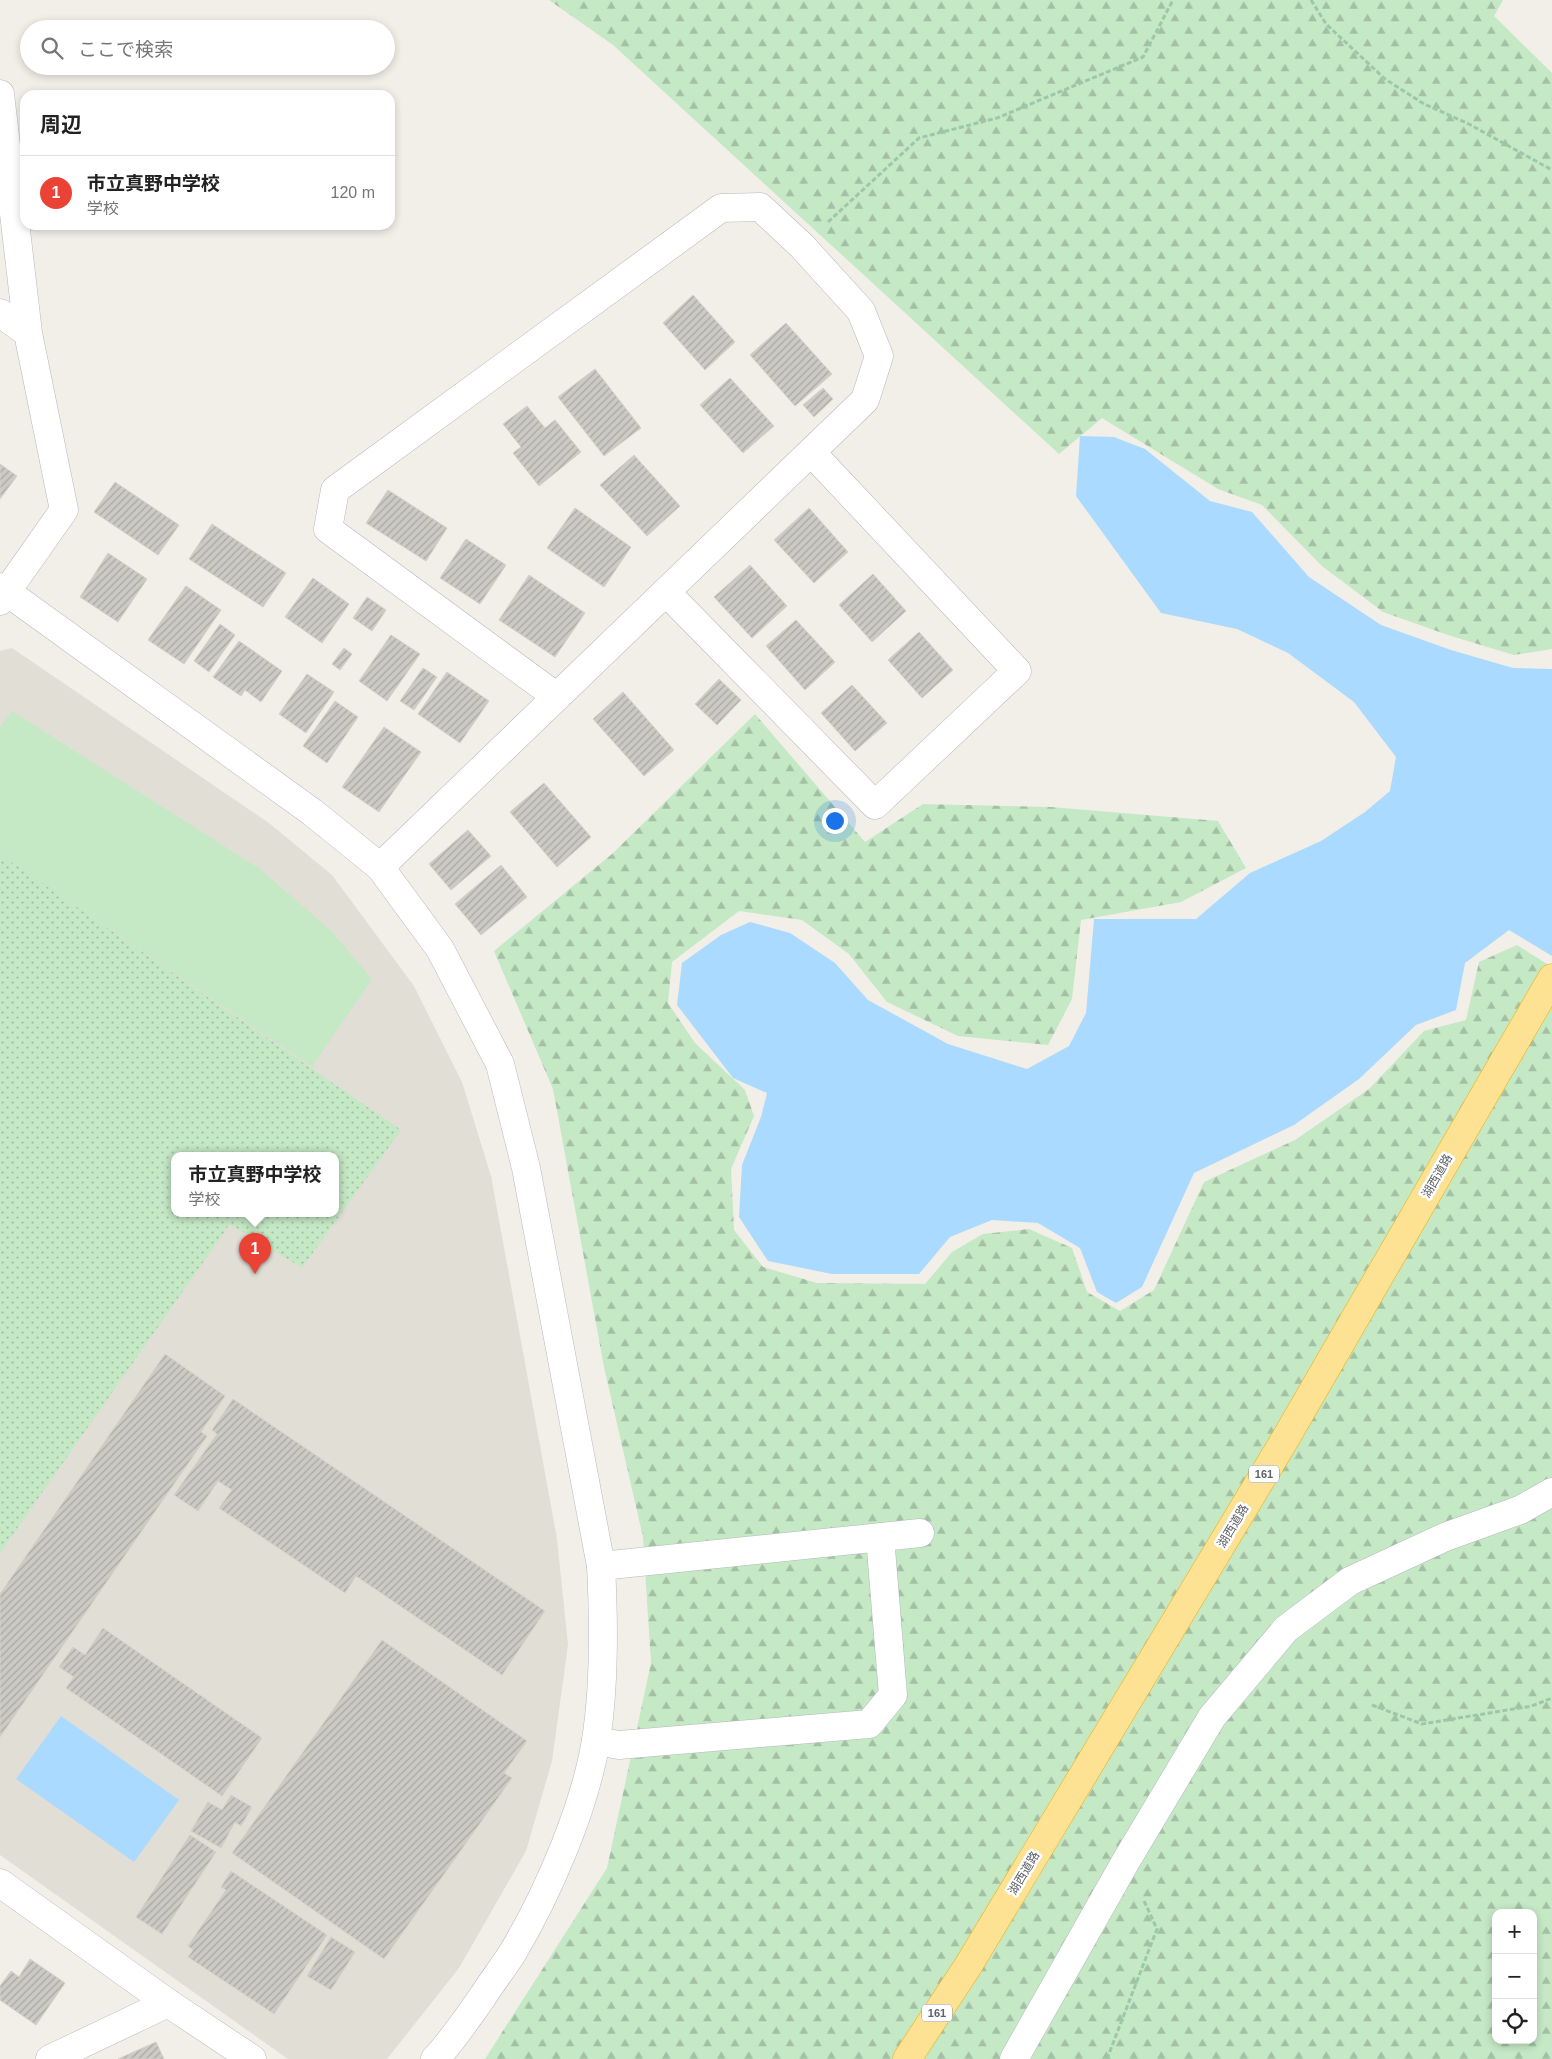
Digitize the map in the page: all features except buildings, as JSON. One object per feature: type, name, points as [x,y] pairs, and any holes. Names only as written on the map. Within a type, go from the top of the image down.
[{"type":"highway","name":"湖西道路","points":[[907,2059],[968,1966],[1284,1441],[1552,978]]},
{"type":"highway","name":"湖西道路","points":[[917,2059],[968,1966]]},
{"type":"street","points":[[0,94],[28,333],[64,510],[2,594],[312,812],[380,867],[440,949],[500,1064],[526,1168],[600,1566],[603,1612],[596,1740],[581,1800],[548,1884],[513,1951],[450,2043],[435,2059]]},
{"type":"street","points":[[380,867],[865,400],[879,356],[860,310],[802,246],[760,207],[721,208],[335,490],[328,529],[556,697]]},
{"type":"street","points":[[0,313],[28,333]]},
{"type":"street","points":[[666,592],[875,805],[1017,671],[811,452]]},
{"type":"street","points":[[1014,2059],[1126,1861],[1212,1717],[1286,1629],[1350,1581],[1446,1537],[1520,1510],[1552,1492]]},
{"type":"street","points":[[600,1566],[920,1533]]},
{"type":"street","points":[[596,1740],[619,1745],[869,1724],[893,1695],[880,1537]]},
{"type":"street","points":[[0,1883],[168,2003],[252,2059]]},
{"type":"street","points":[[50,2059],[168,2003]]},
{"type":"path","points":[[802,246],[920,138],[997,118],[1143,57],[1173,0]]},
{"type":"path","points":[[1311,0],[1326,24],[1385,80],[1424,104],[1467,123],[1552,170]]},
{"type":"path","points":[[1372,1705],[1422,1724],[1532,1706],[1552,1698]]},
{"type":"path","points":[[1107,2059],[1157,1929],[1126,1861]]},
{"type":"shaded area","points":[[12,648],[269,823],[332,875],[414,986],[462,1082],[491,1176],[557,1539],[568,1645],[552,1761],[526,1851],[459,1968],[387,2059],[288,2059],[0,1855],[0,651]]},
{"type":"green space","points":[[549,0],[1503,0],[1494,16],[1552,73],[1552,649],[1514,655],[1448,635],[1383,612],[1322,566],[1262,505],[1218,489],[1102,418],[1059,454],[613,45]]},
{"type":"green space","points":[[12,711],[260,869],[331,931],[372,979],[312,1067],[0,854],[0,727]]},
{"type":"green space","points":[[755,714],[865,842],[923,804],[1051,807],[1218,821],[1246,868],[1181,902],[1081,920],[1072,999],[1048,1045],[958,1036],[887,1002],[849,954],[802,920],[739,911],[672,962],[668,1003],[695,1043],[745,1090],[754,1116],[731,1169],[734,1230],[763,1267],[817,1283],[925,1284],[952,1252],[983,1234],[1029,1229],[1072,1248],[1087,1292],[1120,1311],[1154,1290],[1204,1182],[1295,1140],[1369,1089],[1424,1031],[1466,1020],[1479,962],[1517,945],[1552,967],[1552,2059],[485,2059],[607,1868],[651,1663],[643,1537],[604,1367],[553,1089],[494,951],[612,854]]},
{"type":"green space","points":[[0,854],[401,1130],[339,1216],[339,1152],[171,1152],[171,1217],[339,1217],[302,1268],[230,1224],[0,1553]]},
{"type":"water","points":[[1080,436],[1114,437],[1145,449],[1210,501],[1252,512],[1309,577],[1381,625],[1451,650],[1513,668],[1552,669],[1552,956],[1509,930],[1465,963],[1456,1010],[1416,1025],[1359,1079],[1294,1125],[1194,1173],[1142,1287],[1116,1303],[1097,1292],[1080,1248],[1038,1223],[992,1220],[950,1237],[919,1274],[832,1274],[768,1261],[739,1217],[742,1165],[761,1117],[767,1093],[733,1078],[677,1005],[682,963],[721,935],[750,922],[790,933],[835,963],[868,1000],[948,1044],[1027,1069],[1069,1046],[1086,1013],[1094,919],[1196,919],[1250,873],[1321,841],[1365,812],[1390,791],[1396,757],[1354,702],[1288,653],[1237,629],[1161,613],[1076,496]]},
{"type":"water","points":[[61,1716],[179,1800],[134,1862],[16,1779]]},
{"type":"place","name":"市立真野中学校","points":[[255,1274]]}]
